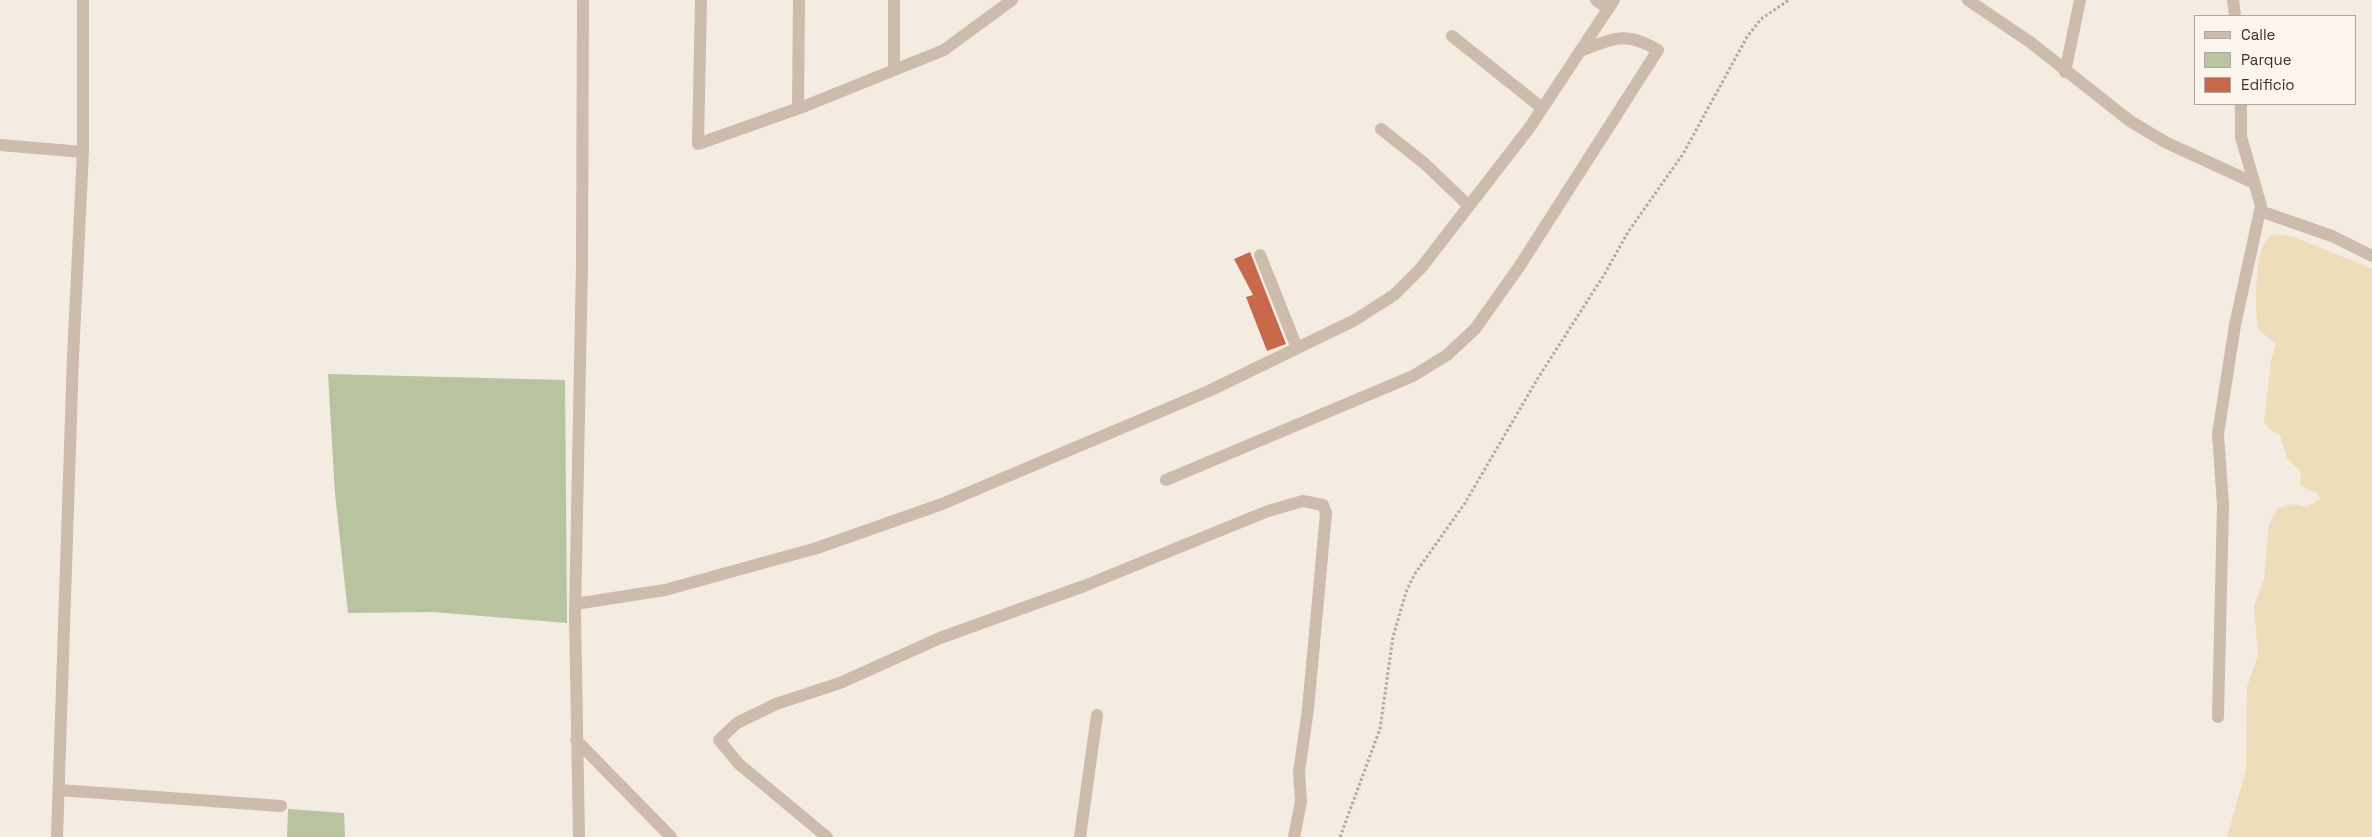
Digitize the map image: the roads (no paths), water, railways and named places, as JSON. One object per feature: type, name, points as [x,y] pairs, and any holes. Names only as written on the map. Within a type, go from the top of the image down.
[{"type":"street","points":[[57,837],[73,367],[83,152],[83,0]]},
{"type":"street","points":[[579,837],[575,604],[582,265],[583,0]]},
{"type":"street","points":[[701,0],[698,144],[798,108],[894,68],[944,50],[1012,0]]},
{"type":"street","points":[[798,108],[799,0]]},
{"type":"street","points":[[894,0],[894,68]]},
{"type":"street","points":[[575,604],[665,590],[817,548],[924,510],[1194,398],[1355,320],[1394,295],[1421,268],[1469,206],[1542,108],[1611,5],[1596,0]]},
{"type":"street","points":[[1968,0],[2030,42],[2064,72],[2130,121],[2165,142],[2254,183]]},
{"type":"street","points":[[2064,72],[2080,0]]},
{"type":"street","points":[[2233,0],[2235,15]]},
{"type":"street","points":[[1452,36],[1542,108]]},
{"type":"street","points":[[1166,480],[1413,376],[1447,355],[1475,330],[1519,266],[1658,50],[1644,42],[1624,37],[1580,51]]},
{"type":"street","points":[[2218,717],[2223,505],[2218,434],[2234,325],[2261,206],[2241,137],[2241,105]]},
{"type":"street","points":[[1382,129],[1424,163],[1469,206]]},
{"type":"street","points":[[0,145],[83,152]]},
{"type":"street","points":[[2260,211],[2332,236],[2372,256]]},
{"type":"street","points":[[1260,255],[1297,348]]},
{"type":"street","points":[[827,837],[770,787],[739,764],[719,740],[722,734],[737,723],[776,704],[840,683],[940,638],[1084,586],[1268,511],[1303,500],[1323,505],[1326,513],[1308,709],[1299,772],[1300,802],[1294,837]]},
{"type":"street","points":[[1080,837],[1098,715]]},
{"type":"street","points":[[576,740],[672,837]]},
{"type":"street","points":[[59,790],[281,806]]}]
